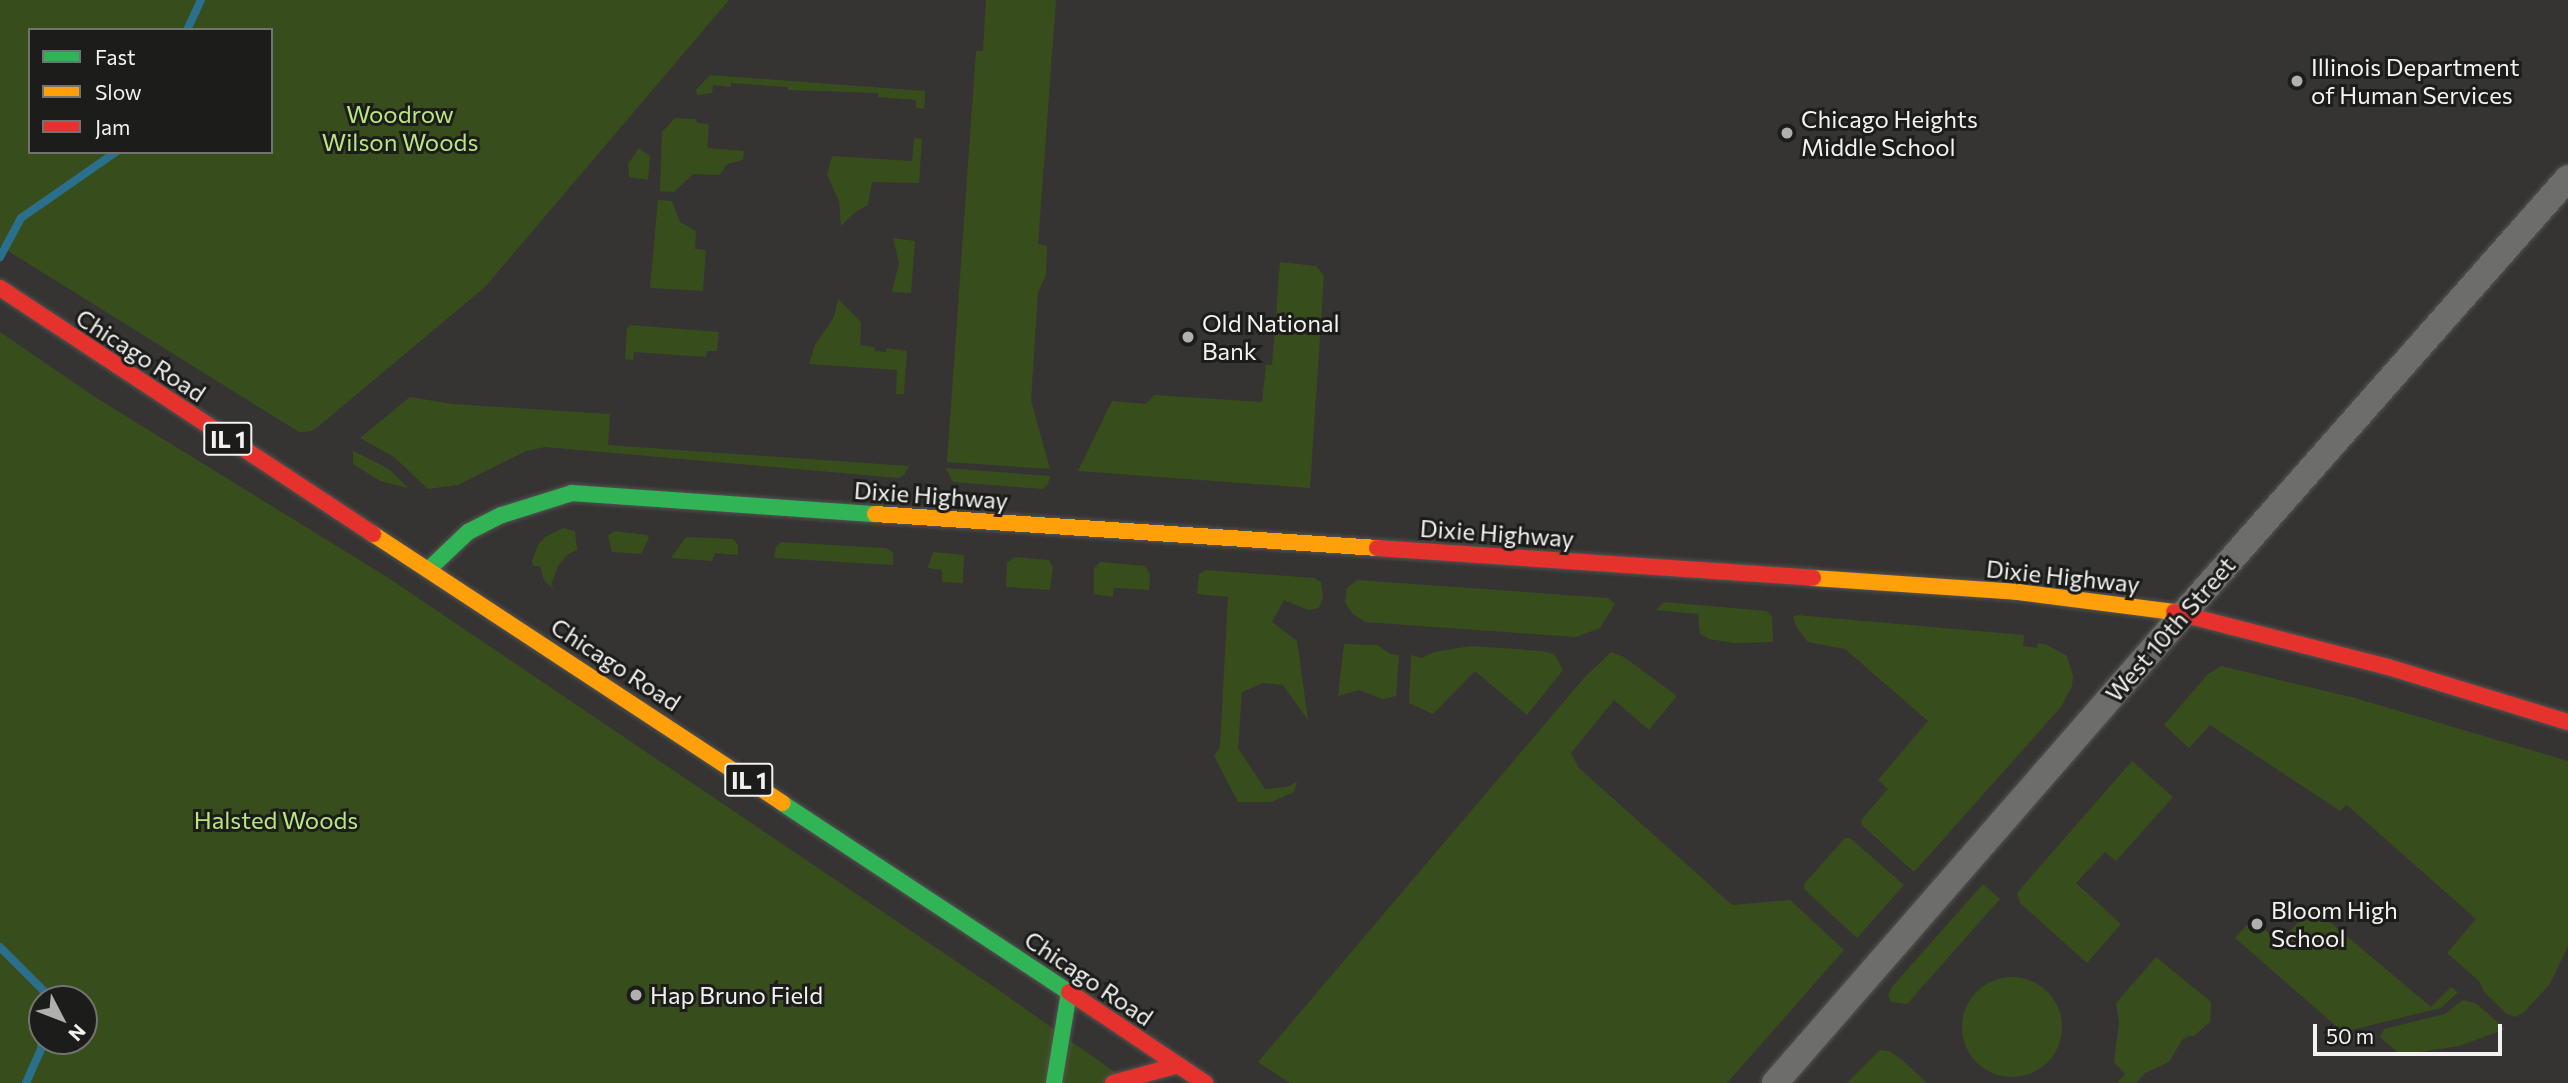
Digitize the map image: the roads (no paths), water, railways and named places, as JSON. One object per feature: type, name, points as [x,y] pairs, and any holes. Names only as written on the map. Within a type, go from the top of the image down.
[{"type":"main road","name":"Chicago Road","points":[[0,288],[1205,1083]]},
{"type":"main road","name":"Dixie Highway","points":[[429,569],[468,533],[502,514],[572,493],[2018,592],[2183,612],[2388,667],[2568,722]]},
{"type":"main road","points":[[1055,1083],[1069,992]]},
{"type":"main road","points":[[1113,1083],[1178,1065]]},
{"type":"street","name":"West 10th Street","points":[[1775,1083],[2183,612],[2568,178]]},
{"type":"waterway","points":[[188,28],[201,0]]},
{"type":"waterway","points":[[0,257],[21,218],[113,154]]},
{"type":"waterway","points":[[0,947],[38,985]]},
{"type":"waterway","points":[[26,1083],[38,1055]]},
{"type":"place","name":"Illinois Department of Human Services","points":[[2297,81]]},
{"type":"place","name":"Chicago Heights Middle School","points":[[1787,133]]},
{"type":"place","name":"Old National Bank","points":[[1188,337]]},
{"type":"place","name":"Bloom High School","points":[[2257,924]]},
{"type":"place","name":"Hap Bruno Field","points":[[636,995]]},
{"type":"park label","name":"Woodrow Wilson Woods","points":[[400,128]]},
{"type":"park label","name":"Halsted Woods","points":[[276,820]]}]
